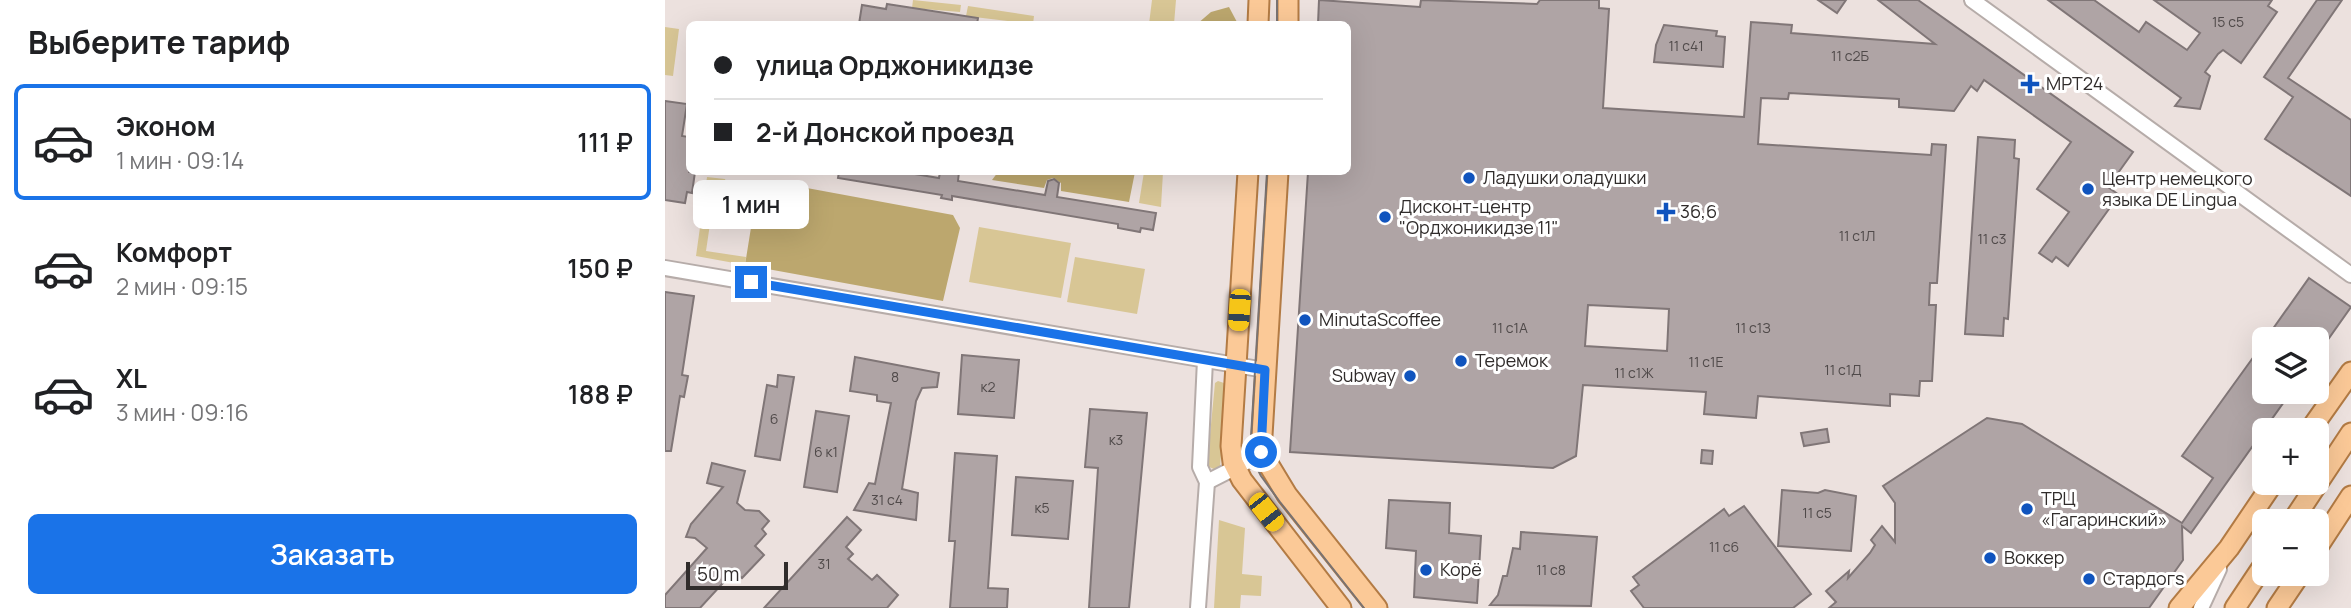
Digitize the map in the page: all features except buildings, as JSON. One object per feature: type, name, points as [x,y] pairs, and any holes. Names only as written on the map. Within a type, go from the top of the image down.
[{"type":"main road","points":[[1258,21],[1259,0]]},
{"type":"main road","points":[[1288,0],[1288,21]]},
{"type":"main road","points":[[1248,175],[1231,446],[1235,468],[1341,608]]},
{"type":"main road","points":[[1278,175],[1260,444],[1262,454],[1287,495],[1377,608]]},
{"type":"main road","points":[[2318,418],[2351,372]]},
{"type":"main road","points":[[2301,509],[2351,433]]},
{"type":"main road","points":[[2179,608],[2229,548],[2265,495]]},
{"type":"main road","points":[[2329,530],[2351,496]]},
{"type":"main road","points":[[2235,608],[2252,582]]},
{"type":"main road","points":[[2277,608],[2292,586]]},
{"type":"street","points":[[1972,0],[2351,275]]},
{"type":"street","points":[[665,268],[1265,370]]},
{"type":"street","points":[[1198,608],[1207,482],[1200,467],[1205,360]]},
{"type":"street","points":[[1207,482],[1262,454]]},
{"type":"street","points":[[2200,608],[2229,548]]},
{"type":"shaded area","points":[[913,0],[961,5],[960,12],[912,8]]},
{"type":"shaded area","points":[[1152,0],[1176,0],[1174,21],[1149,21]]},
{"type":"shaded area","points":[[968,6],[1034,16],[1033,21],[1008,21],[966,16]]},
{"type":"shaded area","points":[[1229,7],[1236,21],[1200,21],[1211,12]]},
{"type":"shaded area","points":[[665,27],[679,29],[673,76],[665,75]]},
{"type":"shaded area","points":[[996,175],[1134,175],[1129,202],[1061,191],[1061,183],[1053,178],[1047,180],[1044,188],[992,180]]},
{"type":"shaded area","points":[[1144,175],[1163,175],[1161,207],[1139,203]]},
{"type":"shaded area","points":[[707,177],[725,179],[727,184],[716,183],[706,251],[746,257],[745,265],[696,256]]},
{"type":"shaded area","points":[[758,184],[792,190],[796,186],[953,215],[960,228],[943,301],[745,265]]},
{"type":"shaded area","points":[[979,227],[1071,243],[1061,298],[969,282]]},
{"type":"shaded area","points":[[1075,257],[1145,269],[1137,314],[1067,302]]},
{"type":"shaded area","points":[[1218,381],[1227,384],[1220,467],[1216,470],[1207,466],[1215,383]]},
{"type":"shaded area","points":[[1219,520],[1245,528],[1242,574],[1262,576],[1261,596],[1241,595],[1240,608],[1214,608]]},
{"type":"tram line","points":[[1277,0],[1277,21]]},
{"type":"tram line","points":[[1267,175],[1250,454],[1261,476],[1280,502],[1364,608]]},
{"type":"place","name":"МРТ24","points":[[2030,84]]},
{"type":"place","name":"Ладушки оладушки","points":[[1469,178]]},
{"type":"place","name":"Центр немецкого языка DE Lingua","points":[[2088,189]]},
{"type":"place","name":"36,6","points":[[1666,212]]},
{"type":"place","name":"Дисконт-центр \"Орджоникидзе 11\"","points":[[1385,217]]},
{"type":"place","name":"MinutaScoffee","points":[[1305,320]]},
{"type":"place","name":"Теремок","points":[[1461,361]]},
{"type":"place","name":"Subway","points":[[1410,376]]},
{"type":"place","name":"ТРЦ «Гагаринский»","points":[[2027,509]]},
{"type":"place","name":"Воккер","points":[[1990,558]]},
{"type":"place","name":"Корё","points":[[1426,570]]},
{"type":"place","name":"Стардогs","points":[[2089,579]]},
{"type":"route","points":[[751,282],[1265,370],[1261,452]]}]
